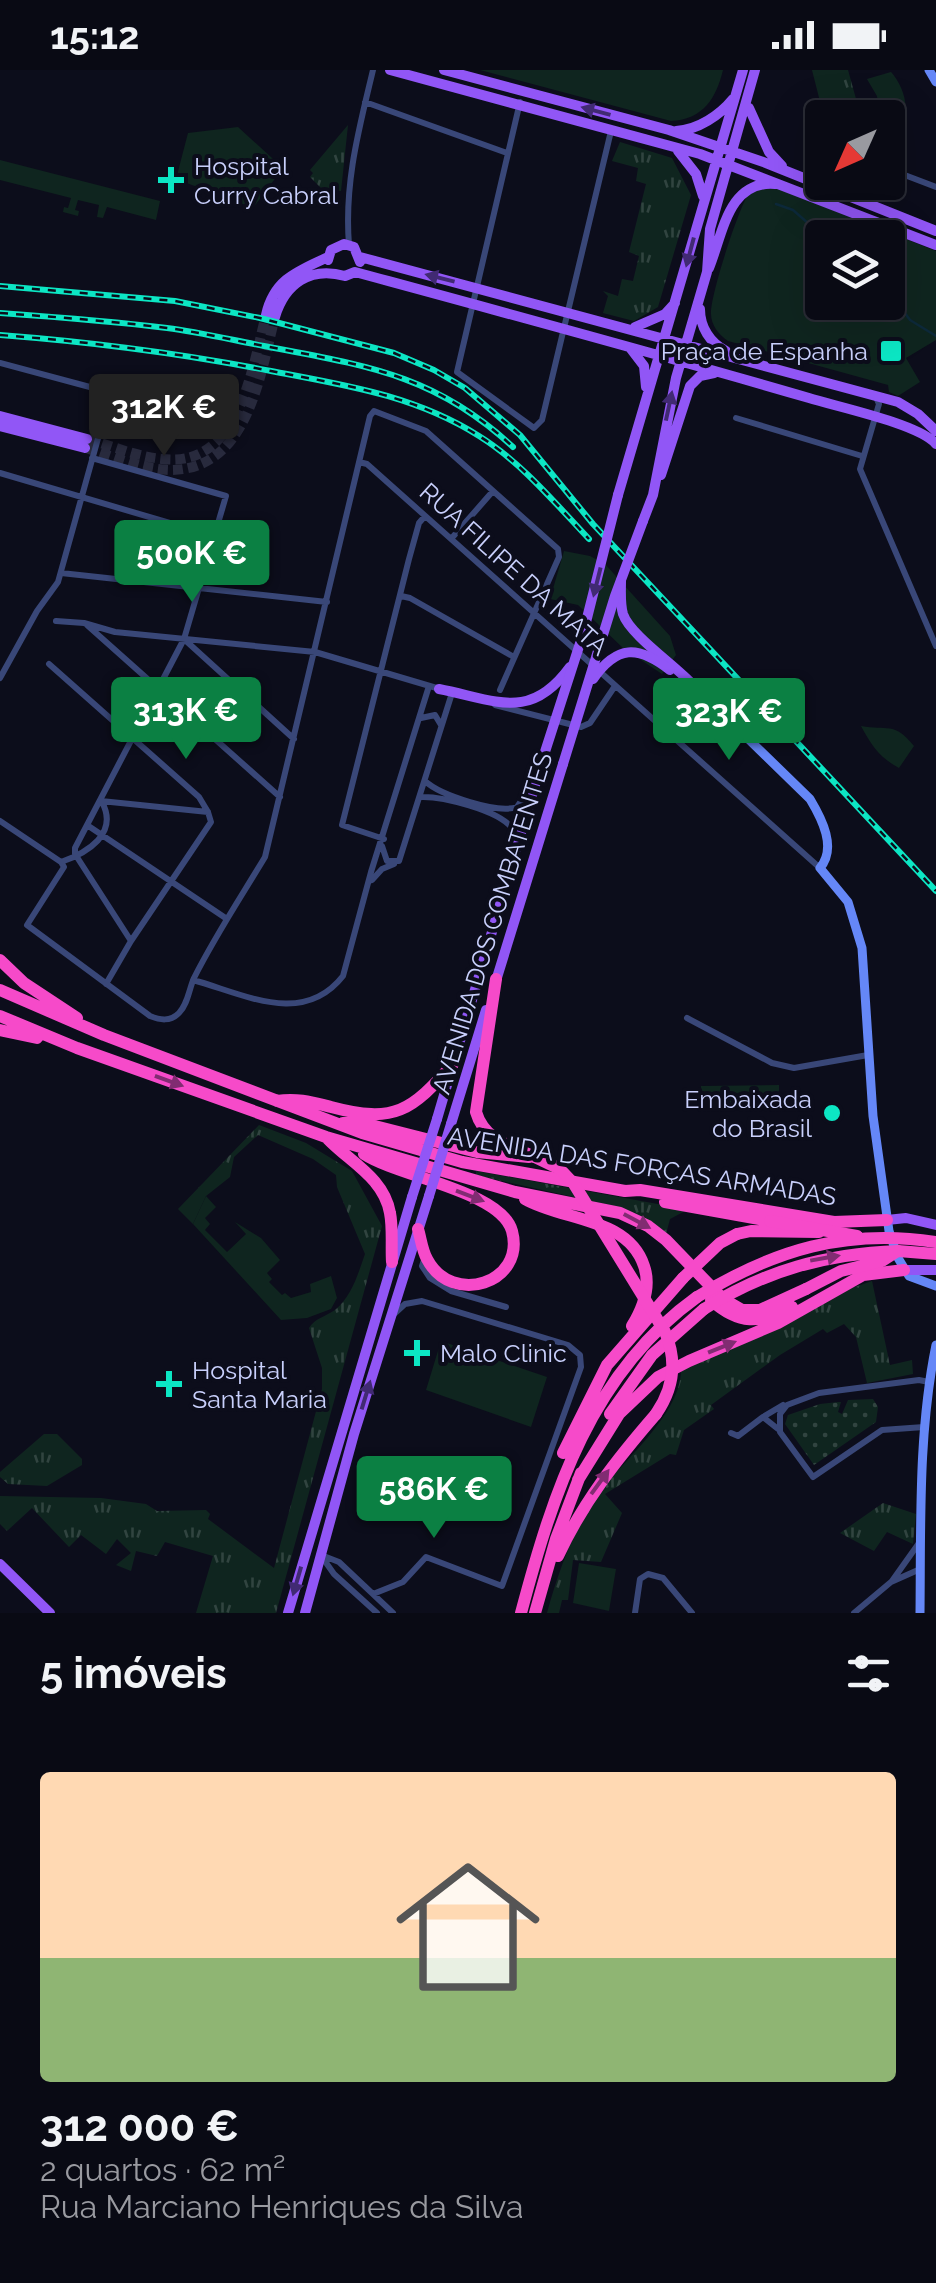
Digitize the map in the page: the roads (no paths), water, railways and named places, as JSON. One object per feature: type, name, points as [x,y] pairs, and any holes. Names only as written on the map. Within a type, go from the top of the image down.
[{"type":"highway","points":[[0,960],[24,983],[104,1035]]},
{"type":"highway","points":[[496,980],[476,1112],[480,1126],[489,1136],[560,1169],[574,1184],[665,1332],[672,1354],[668,1393],[583,1507],[537,1606]]},
{"type":"highway","name":"AVENIDA DAS FORÇAS ARMADAS","points":[[0,990],[273,1101],[462,1162],[625,1191],[640,1190],[855,1223],[887,1220]]},
{"type":"highway","name":"AVENIDA DAS FORÇAS ARMADAS","points":[[0,1016],[77,1048],[326,1137],[515,1192],[620,1212],[648,1226],[685,1260]]},
{"type":"highway","points":[[0,1030],[77,1048]]},
{"type":"highway","points":[[273,1101],[298,1098],[367,1114],[396,1112],[424,1096],[453,1064]]},
{"type":"highway","points":[[336,1124],[358,1122],[477,1152],[531,1155]]},
{"type":"highway","points":[[326,1137],[379,1185],[391,1218],[392,1262]]},
{"type":"highway","points":[[349,1144],[373,1160],[493,1204],[504,1214],[511,1229],[512,1252],[506,1267],[494,1278],[462,1285],[435,1271],[426,1257],[418,1229]]},
{"type":"highway","points":[[625,1191],[642,1198],[845,1231],[864,1238]]},
{"type":"highway","points":[[515,1192],[530,1202],[606,1228],[627,1240],[640,1256],[647,1276],[638,1317],[593,1390],[562,1455],[520,1613]]},
{"type":"highway","points":[[618,1349],[714,1248],[737,1234],[808,1234],[855,1223]]},
{"type":"highway","points":[[544,1528],[581,1436],[609,1387],[643,1344],[736,1273],[818,1243],[864,1238],[936,1242]]},
{"type":"highway","points":[[537,1606],[556,1538],[593,1446],[635,1375],[701,1303],[811,1260],[896,1246],[936,1254]]},
{"type":"highway","points":[[685,1260],[724,1299],[742,1310],[760,1310],[841,1271],[882,1261],[896,1246]]},
{"type":"highway","points":[[685,1260],[708,1297],[728,1315],[746,1320],[782,1312],[820,1292],[874,1272],[904,1270]]},
{"type":"highway","points":[[578,1480],[615,1419],[645,1386],[680,1364],[778,1323],[846,1284]]},
{"type":"main road","points":[[390,70],[666,144],[719,154],[734,152],[936,231]]},
{"type":"main road","points":[[444,70],[670,130],[685,131],[698,126],[720,112],[737,94]]},
{"type":"main road","points":[[661,355],[743,70]]},
{"type":"main road","points":[[707,272],[710,230],[755,70]]},
{"type":"main road","points":[[929,70],[936,82]]},
{"type":"main road","points":[[749,99],[752,122],[771,156],[800,176]]},
{"type":"main road","points":[[670,130],[719,154],[730,164],[936,245]]},
{"type":"main road","points":[[666,144],[684,156],[696,174],[702,188],[702,207]]},
{"type":"main road","points":[[680,360],[707,272],[738,196],[763,184],[790,187]]},
{"type":"main road","points":[[936,432],[912,409],[870,393],[360,257],[350,244],[334,248],[328,257],[285,279],[271,298],[271,316],[295,283],[314,273],[344,276],[355,272],[822,402],[921,432],[936,444]]},
{"type":"main road","points":[[328,257],[334,272]]},
{"type":"main road","points":[[355,272],[360,257]]},
{"type":"main road","points":[[629,328],[666,314],[678,298]]},
{"type":"main road","points":[[700,298],[701,322],[712,342],[741,357]]},
{"type":"main road","points":[[624,345],[644,366],[646,398]]},
{"type":"main road","name":"AVENIDA DOS COMBATENTES","points":[[288,1613],[583,634],[618,495],[661,355]]},
{"type":"main road","name":"AVENIDA DOS COMBATENTES","points":[[305,1613],[390,1318],[621,580],[652,495],[680,360]]},
{"type":"main road","points":[[652,495],[690,386],[704,374],[725,374]]},
{"type":"main road","points":[[822,402],[854,405],[860,395],[849,388]]},
{"type":"main road","points":[[0,416],[88,448]]},
{"type":"main road","points":[[0,426],[88,448]]},
{"type":"main road","points":[[621,580],[622,606],[628,623],[810,800],[822,819],[828,849],[827,860],[820,868],[839,888],[858,928],[862,948],[868,1055],[887,1220],[904,1270],[909,1276],[936,1286]]},
{"type":"main road","points":[[587,688],[603,665],[622,653],[642,652],[672,667]]},
{"type":"main road","points":[[434,688],[506,703],[532,702],[546,696],[571,667]]},
{"type":"main road","points":[[887,1220],[906,1218],[933,1225]]},
{"type":"main road","points":[[896,1246],[905,1228],[933,1225]]},
{"type":"main road","points":[[904,1270],[936,1270]]},
{"type":"main road","points":[[920,1613],[924,1427],[936,1345]]},
{"type":"main road","points":[[306,1549],[321,1555]]},
{"type":"main road","points":[[3,1565],[50,1613]]},
{"type":"street","points":[[350,244],[347,215],[351,158],[373,70]]},
{"type":"street","points":[[523,91],[457,372],[534,428],[539,424],[564,329],[612,130]]},
{"type":"street","points":[[366,102],[507,153]]},
{"type":"street","points":[[905,175],[936,187]]},
{"type":"street","points":[[885,200],[886,210]]},
{"type":"street","points":[[0,363],[107,394],[108,402],[88,448],[83,498],[61,573],[0,678]]},
{"type":"street","points":[[870,393],[879,404],[860,469],[936,646]]},
{"type":"street","points":[[61,862],[62,872],[27,925],[150,1016],[162,1020],[180,1012],[193,980],[266,857],[374,411],[426,432],[559,551],[500,690]]},
{"type":"street","points":[[736,418],[862,456]]},
{"type":"street","points":[[88,448],[226,496],[184,639],[75,848],[75,854],[131,941]]},
{"type":"street","name":"RUA FILIPE DA MATA","points":[[359,462],[367,464],[820,868]]},
{"type":"street","points":[[0,473],[214,536]]},
{"type":"street","points":[[451,539],[492,491]]},
{"type":"street","points":[[383,842],[342,825],[420,523],[426,516]]},
{"type":"street","points":[[61,573],[327,602]]},
{"type":"street","points":[[401,596],[514,656]]},
{"type":"street","points":[[56,621],[115,632],[315,652],[581,727],[590,723],[614,686]]},
{"type":"street","points":[[84,624],[280,797]]},
{"type":"street","points":[[184,639],[294,738]]},
{"type":"street","points":[[49,664],[198,797],[211,822],[106,984]]},
{"type":"street","points":[[193,980],[287,1005],[322,997],[343,976],[419,720],[434,688]]},
{"type":"street","points":[[372,881],[382,869],[402,858],[452,693]]},
{"type":"street","points":[[419,720],[428,714],[436,715],[442,726]]},
{"type":"street","points":[[425,781],[436,790],[509,810],[524,800],[543,758]]},
{"type":"street","points":[[420,797],[434,796],[506,820],[513,834],[513,862]]},
{"type":"street","points":[[101,801],[208,812]]},
{"type":"street","points":[[61,862],[94,847],[102,835],[106,808],[101,801]]},
{"type":"street","points":[[0,821],[61,862]]},
{"type":"street","points":[[88,825],[227,919]]},
{"type":"street","points":[[383,842],[383,856],[396,863]]},
{"type":"street","points":[[687,1018],[772,1063],[794,1068],[868,1055]]},
{"type":"street","points":[[426,1257],[422,1266],[439,1286],[506,1307]]},
{"type":"street","points":[[374,1594],[402,1582],[426,1557],[502,1586],[581,1367],[580,1355],[568,1345],[422,1301],[405,1304],[390,1318]]},
{"type":"street","points":[[731,1433],[738,1436],[793,1401],[819,1393],[928,1382]]},
{"type":"street","points":[[780,1432],[780,1414],[793,1401]]},
{"type":"street","points":[[763,1418],[780,1432],[812,1477],[882,1430],[924,1427]]},
{"type":"street","points":[[854,1613],[891,1582],[920,1540]]},
{"type":"street","points":[[321,1555],[338,1562],[393,1613]]},
{"type":"street","points":[[321,1555],[334,1574],[377,1613]]},
{"type":"street","points":[[904,1565],[918,1570]]},
{"type":"street","points":[[891,1582],[918,1570]]},
{"type":"street","points":[[635,1613],[640,1579],[651,1574],[664,1578],[692,1613]]},
{"type":"waterway","points":[[776,204],[793,210],[805,220]]},
{"type":"waterway","points":[[905,313],[936,336]]},
{"type":"tunnel","points":[[88,439],[163,459],[189,458],[209,448],[238,410],[266,315]]},
{"type":"tunnel","points":[[86,448],[137,465],[169,470],[196,466],[217,455],[246,416],[275,317]]},
{"type":"railway","points":[[0,286],[175,301],[260,318],[394,353],[465,388],[520,435],[593,524],[936,891]]},
{"type":"railway","points":[[0,313],[179,330],[366,367],[426,388],[455,403],[513,447]]},
{"type":"railway","points":[[0,335],[203,359],[325,381],[404,401],[454,422],[494,446],[589,539]]},
{"type":"place","name":"Hospital Curry Cabral","points":[[171,180]]},
{"type":"place","name":"Praça de Espanha","points":[[891,351]]},
{"type":"place","name":"Embaixada do Brasil","points":[[832,1113]]},
{"type":"place","name":"Malo Clinic","points":[[417,1353]]},
{"type":"place","name":"Hospital Santa Maria","points":[[169,1384]]}]
